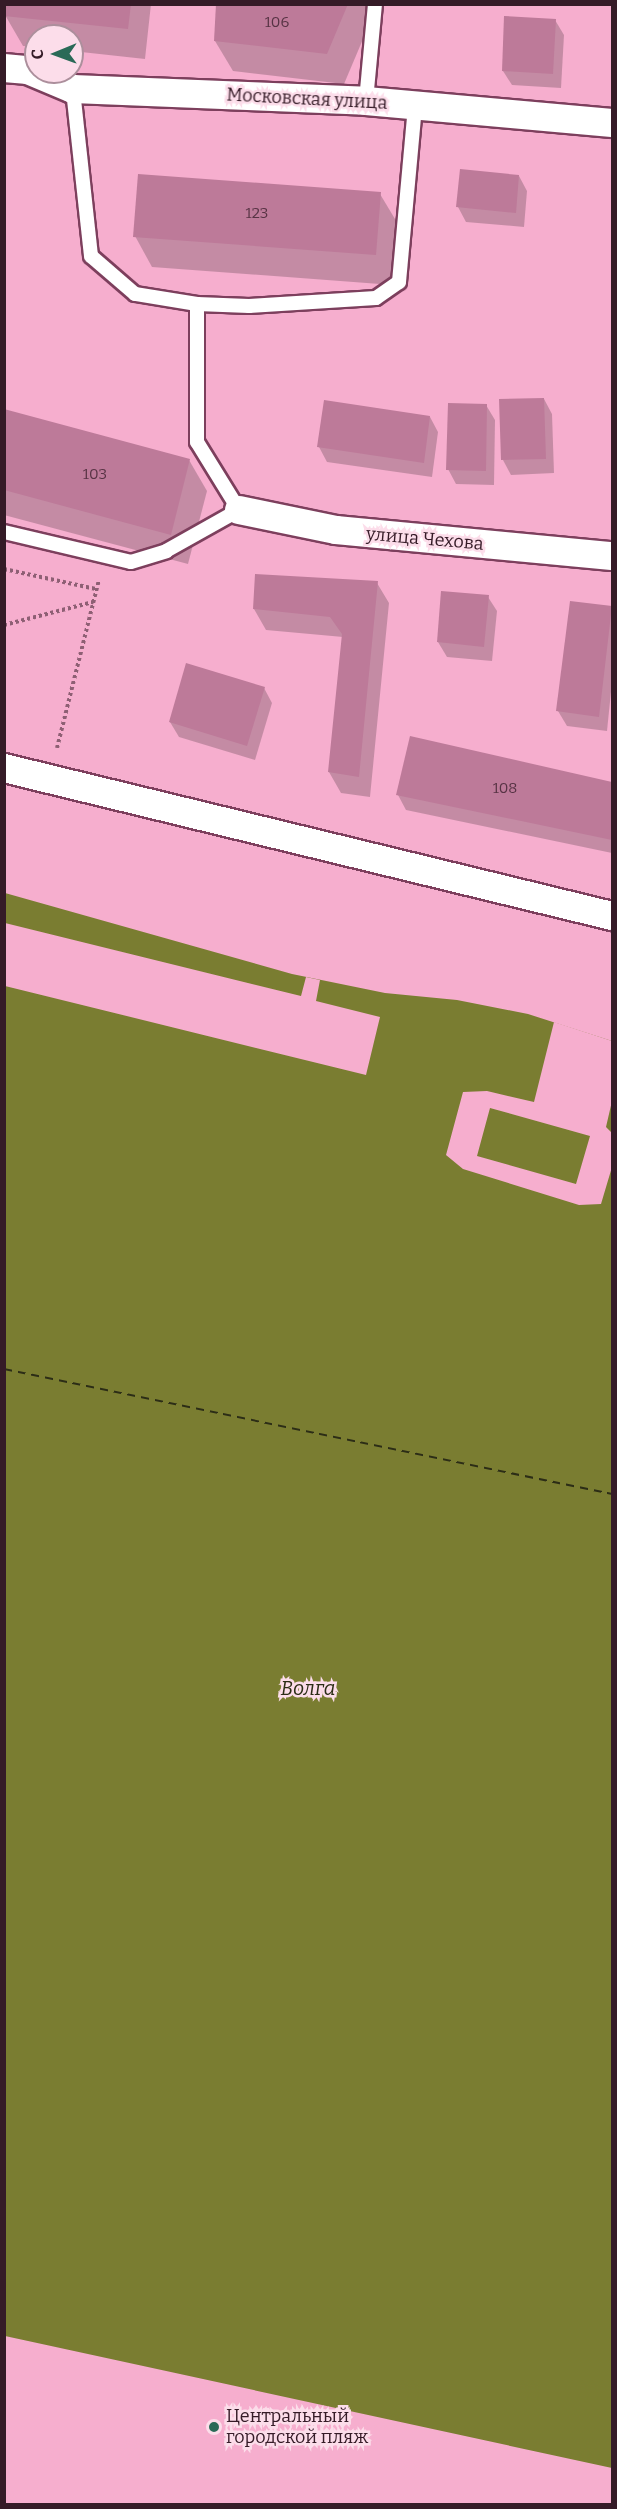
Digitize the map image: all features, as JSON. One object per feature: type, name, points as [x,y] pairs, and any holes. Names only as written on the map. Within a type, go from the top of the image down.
[{"type":"street","name":"Московская улица","points":[[4,68],[28,70],[73,89],[366,101],[612,123]]},
{"type":"street","name":"улица Чехова","points":[[239,510],[336,530],[612,556]]},
{"type":"street","points":[[4,768],[612,916]]},
{"type":"lane","points":[[366,101],[375,4]]},
{"type":"lane","points":[[73,89],[91,256],[135,294],[197,304],[249,306],[376,298],[399,282],[414,105]]},
{"type":"lane","points":[[4,532],[131,562],[166,551],[239,510],[197,442],[197,304]]},
{"type":"path","points":[[49,778],[105,556]]},
{"type":"path","points":[[4,569],[96,589]]},
{"type":"path","points":[[4,625],[93,602]]},
{"type":"water","name":"Волга","points":[[5,893],[292,974],[385,993],[457,1000],[528,1014],[612,1041],[612,2468],[5,2336]]},
{"type":"pier","points":[[5,923],[301,996],[306,977],[320,980],[316,1001],[380,1017],[366,1075],[5,986]]},
{"type":"pier","points":[[554,1022],[612,1041],[612,1101],[606,1127],[612,1133],[612,1167],[601,1204],[579,1205],[463,1169],[446,1155],[463,1092],[487,1091],[534,1102]],"holes":[[[490,1108],[590,1136],[576,1184],[477,1156]]]},
{"type":"building","points":[[4,4],[131,4],[128,29],[4,16]]},
{"type":"building","points":[[216,4],[348,4],[327,54],[214,41]]},
{"type":"building","points":[[504,16],[556,19],[553,74],[502,71]]},
{"type":"building","points":[[460,169],[519,175],[516,213],[456,207]]},
{"type":"building","points":[[138,174],[381,192],[376,255],[133,237]]},
{"type":"building","points":[[544,398],[546,459],[501,460],[499,399]]},
{"type":"building","points":[[324,400],[430,416],[424,463],[317,447]]},
{"type":"building","points":[[448,403],[487,404],[486,471],[446,470]]},
{"type":"building","points":[[4,409],[190,459],[171,535],[4,490]]},
{"type":"building","points":[[255,574],[378,581],[359,777],[328,772],[342,634],[330,617],[253,609]]},
{"type":"building","points":[[441,591],[489,595],[484,647],[437,642]]},
{"type":"building","points":[[570,601],[612,606],[599,717],[556,711]]},
{"type":"building","points":[[186,663],[265,687],[247,746],[169,722]]},
{"type":"building","points":[[410,736],[612,782],[612,840],[396,795]]},
{"type":"ferry route","points":[[4,1369],[612,1494]]},
{"type":"place","name":"Центральный городской пляж","points":[[214,2427]]}]
